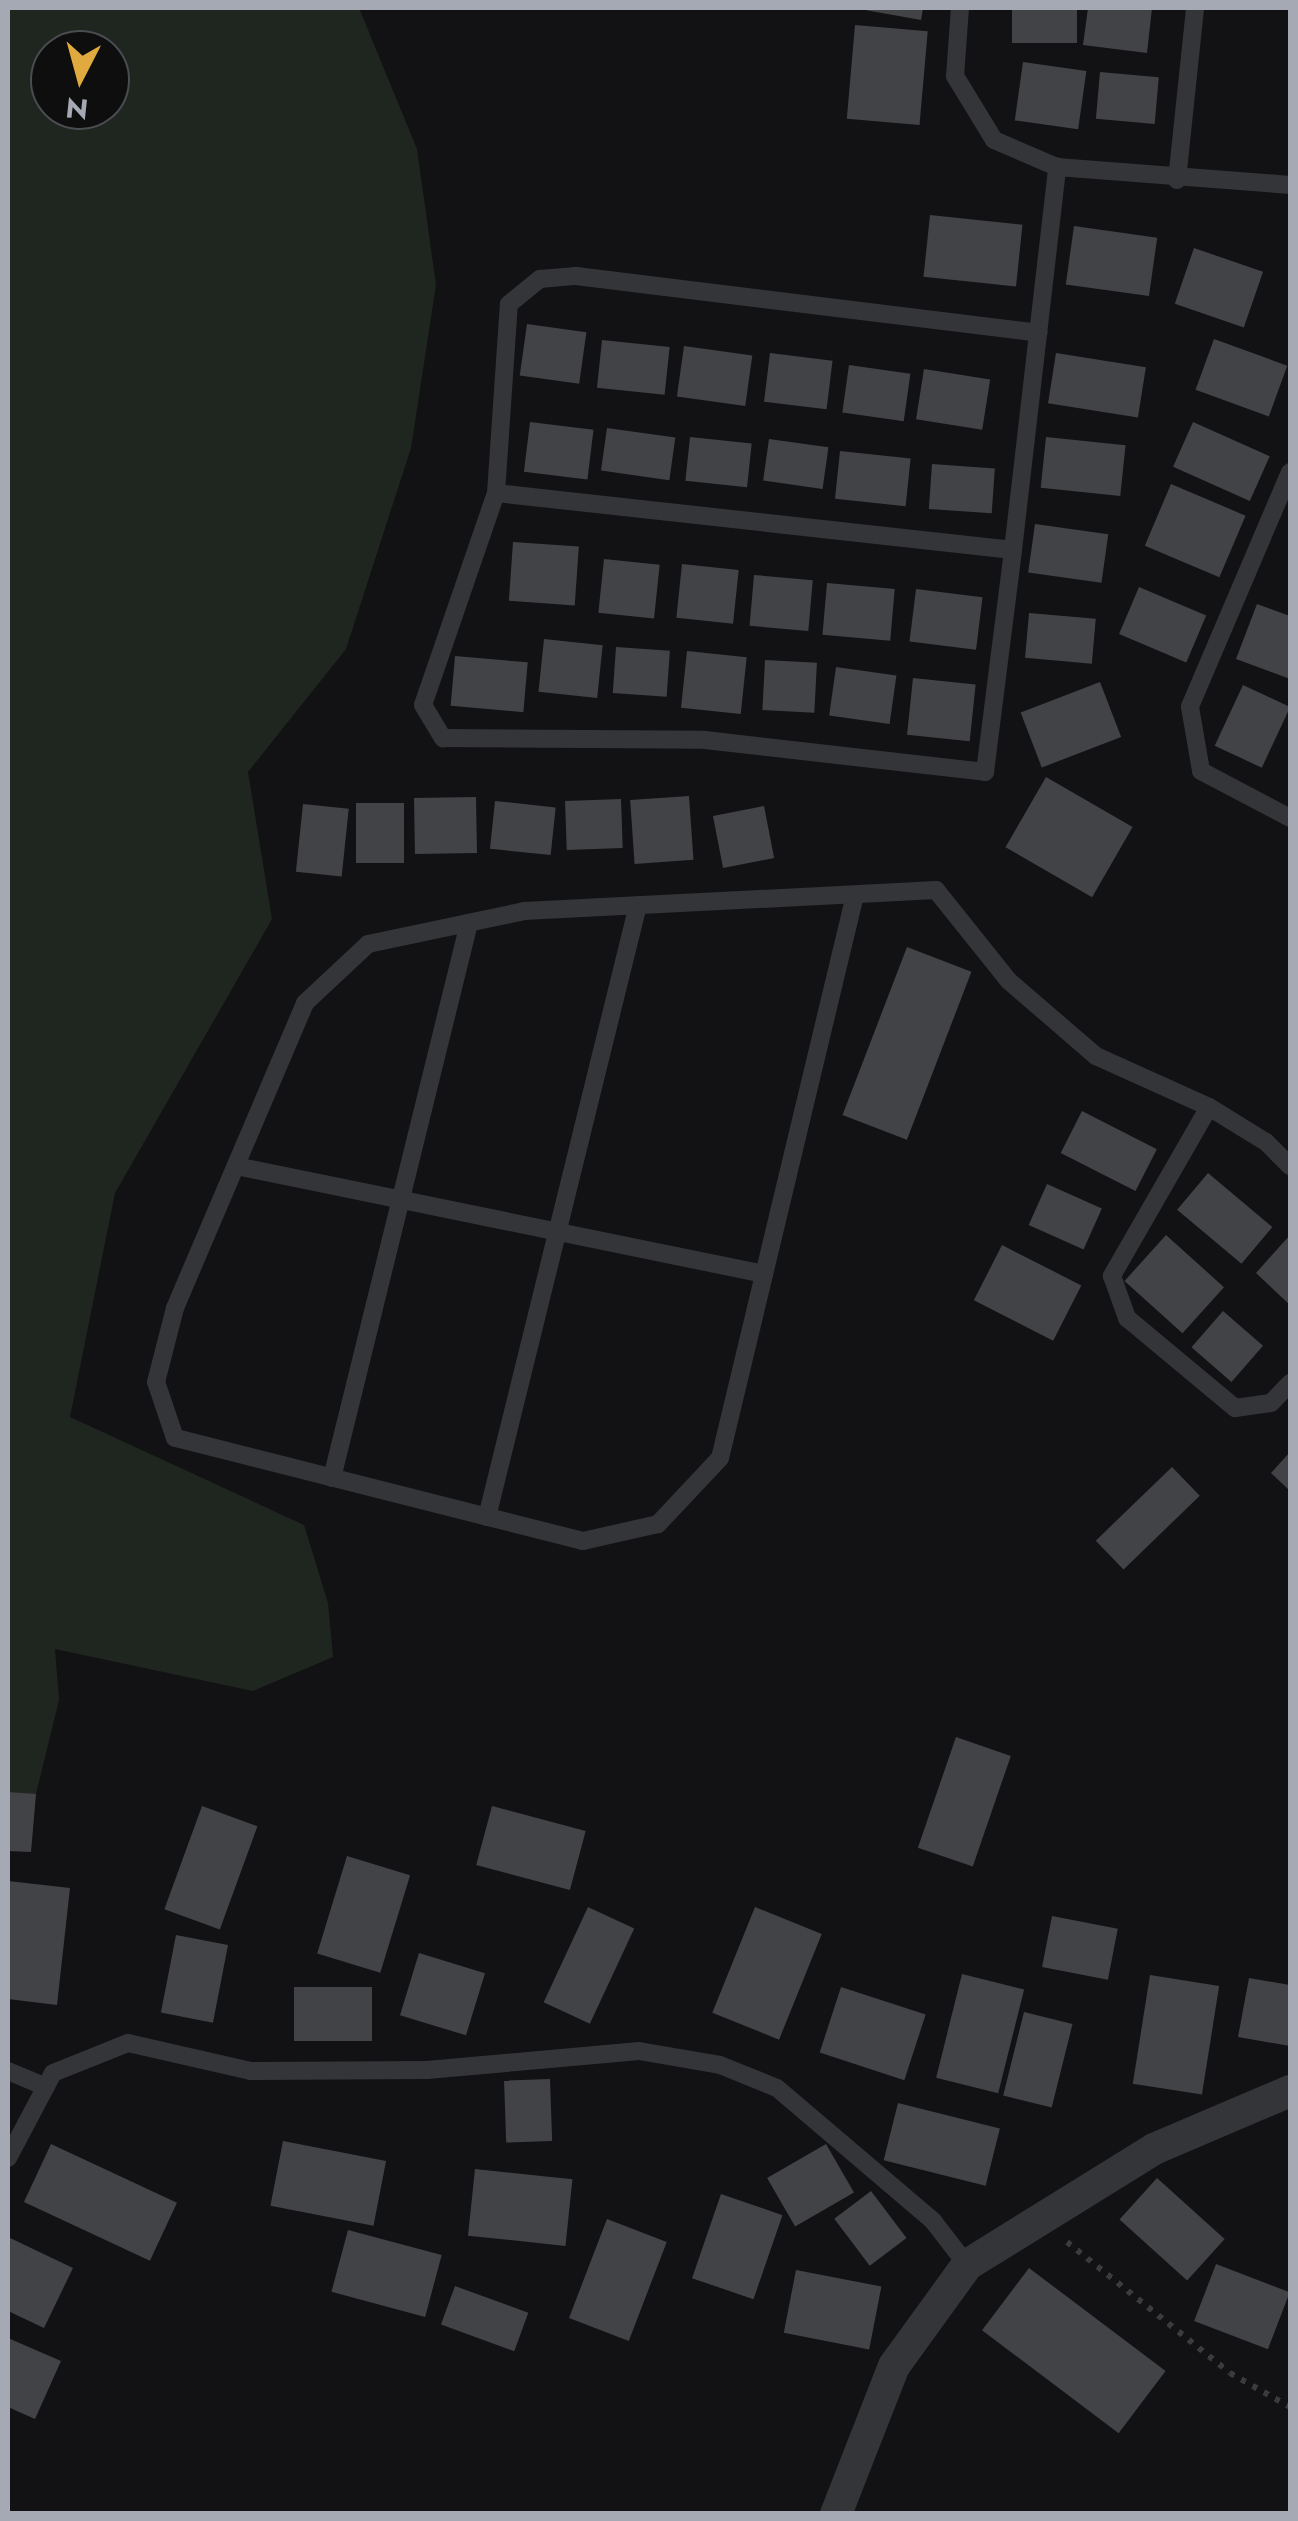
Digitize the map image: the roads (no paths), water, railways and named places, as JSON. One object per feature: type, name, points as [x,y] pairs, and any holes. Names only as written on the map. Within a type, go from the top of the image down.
[{"type":"street","points":[[836,2514],[894,2366],[966,2265],[1029,2222],[1154,2150],[1290,2091]]},
{"type":"lane","points":[[960,8],[955,76],[994,140],[1057,167],[1177,180],[1290,185]]},
{"type":"lane","points":[[1177,180],[1195,8]]},
{"type":"lane","points":[[1039,333],[576,276],[540,279],[509,304],[496,493],[423,705],[443,738],[705,740],[985,772],[1039,333],[1057,167]]},
{"type":"lane","points":[[1290,472],[1190,707],[1202,771],[1290,818]]},
{"type":"lane","points":[[496,493],[1013,550]]},
{"type":"lane","points":[[856,895],[720,1458],[658,1524],[583,1541],[175,1438],[156,1382],[175,1308],[306,1003],[368,944],[524,911],[936,890],[1009,981],[1096,1056],[1210,1107],[1290,1166]]},
{"type":"lane","points":[[487,1517],[638,906]]},
{"type":"lane","points":[[332,1478],[469,922]]},
{"type":"lane","points":[[1210,1107],[1112,1276],[1126,1318],[1235,1408],[1271,1403],[1290,1383]]},
{"type":"lane","points":[[236,1166],[764,1274]]},
{"type":"lane","points":[[8,2158],[54,2073],[128,2044],[251,2071],[427,2070],[639,2051],[720,2065],[777,2088],[839,2134],[934,2220],[966,2265]]},
{"type":"lane","points":[[8,2072],[46,2086]]}]
